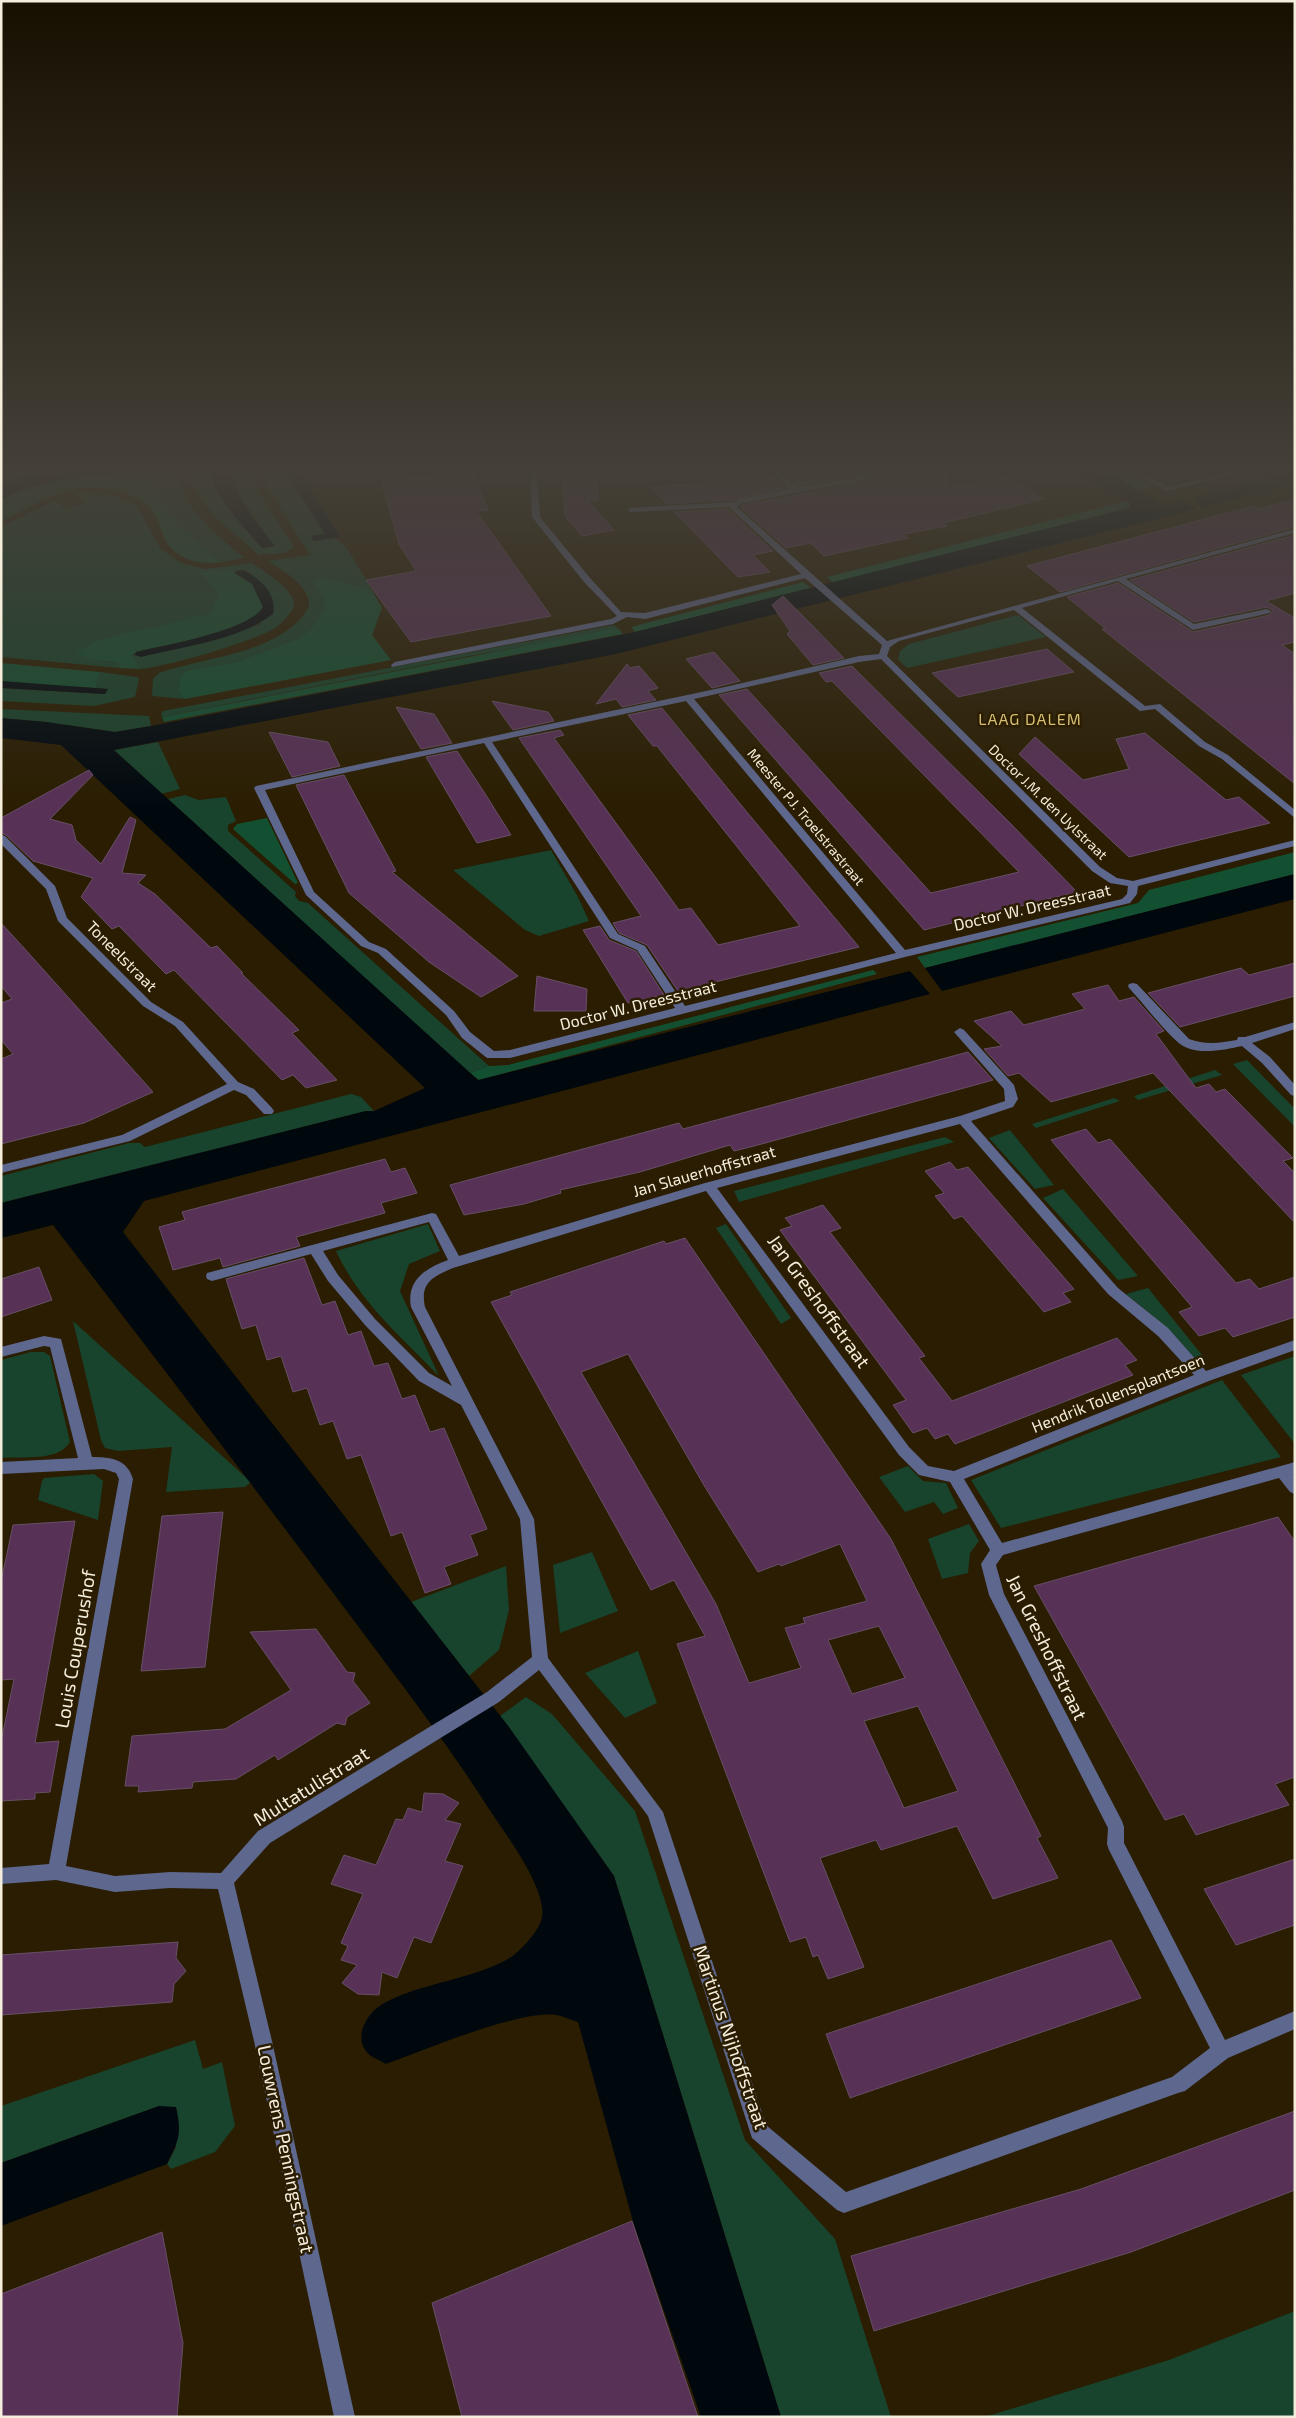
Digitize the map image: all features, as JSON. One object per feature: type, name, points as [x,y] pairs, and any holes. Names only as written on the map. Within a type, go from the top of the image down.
[{"type":"street","points":[[591,585],[615,610],[625,615],[645,616],[768,585]]},
{"type":"street","name":"Doctor J.M. den Uylstraat","points":[[819,585],[841,604],[884,649],[973,748],[1096,869],[1114,880],[1133,884]]},
{"type":"street","points":[[682,1010],[642,948],[614,936],[486,739],[688,698],[791,673],[884,649],[1017,608],[1103,585]]},
{"type":"street","points":[[1128,585],[1193,627],[1267,611]]},
{"type":"street","points":[[1017,608],[1143,709],[1157,706],[1202,744],[1225,757],[1295,815]]},
{"type":"street","points":[[394,664],[613,621],[625,615]]},
{"type":"street","name":"Meester P.J. Troelstrastraat","points":[[688,698],[903,954]]},
{"type":"street","name":"Doctor W. Dreesstraat","points":[[486,739],[259,788],[310,894],[365,944],[382,951],[450,1013],[466,1035],[491,1055],[510,1054],[903,954],[1126,901],[1132,894],[1133,884]]},
{"type":"street","name":"Toneelstraat","points":[[1,838],[52,888],[62,919],[146,1004],[179,1024],[234,1085],[250,1092],[268,1111]]},
{"type":"street","points":[[1133,884],[1295,843]]},
{"type":"street","points":[[1133,986],[1185,1042],[1193,1046],[1208,1048],[1295,1025]]},
{"type":"street","name":"Jan Slauerhoffstraat","points":[[540,1660],[527,1518],[416,1302],[419,1284],[427,1275],[438,1268],[456,1262],[709,1186],[1004,1107],[1012,1098],[1010,1088],[960,1032]]},
{"type":"street","points":[[1242,1040],[1266,1060],[1295,1092]]},
{"type":"street","points":[[1,1170],[126,1138],[234,1085]]},
{"type":"street","points":[[963,1119],[1113,1291],[1163,1332],[1204,1377]]},
{"type":"street","name":"Jan Greshoffstraat","points":[[709,1186],[909,1457],[924,1471],[955,1477]]},
{"type":"street","points":[[212,1276],[432,1217],[456,1262]]},
{"type":"street","points":[[315,1249],[333,1278],[370,1322],[424,1378],[466,1401]]},
{"type":"street","points":[[1,1352],[44,1341],[56,1343],[86,1463],[1,1468]]},
{"type":"street","name":"Hendrik Tollensplantsoen","points":[[955,1477],[1204,1377],[1295,1345]]},
{"type":"street","name":"Louis Couperushof","points":[[56,1872],[126,1479],[125,1474],[118,1466],[86,1463]]},
{"type":"street","points":[[955,1477],[998,1550],[1288,1469],[1295,1488]]},
{"type":"street","name":"Jan Greshoffstraat","points":[[998,1550],[988,1564],[997,1595],[1116,1826],[1116,1844],[1221,2052]]},
{"type":"street","name":"Multatulistraat","points":[[225,1881],[264,1837],[494,1697],[540,1660]]},
{"type":"street","name":"Martinus Nijhoffstraat","points":[[540,1660],[655,1812],[760,2131],[844,2203],[1178,2084],[1221,2052],[1295,2020]]},
{"type":"street","points":[[1,1876],[56,1872],[115,1884],[170,1880],[225,1881]]},
{"type":"street","name":"Louwrens Penningstraat","points":[[225,1881],[263,2041],[346,2417]]},
{"type":"green space","points":[[1,585],[212,585],[217,591],[216,600],[209,614],[105,638],[101,661],[118,662],[120,668],[1,657]]},
{"type":"green space","points":[[211,585],[252,585],[263,608],[241,624],[224,630],[136,652],[132,656],[139,669],[120,668],[118,662],[92,659],[77,653],[99,640],[111,636],[209,614],[216,600],[217,591]]},
{"type":"green space","points":[[248,585],[282,585],[293,599],[294,605],[283,621],[275,628],[249,640],[168,664],[139,669],[131,656],[217,639],[260,624]]},
{"type":"green space","points":[[300,585],[315,585],[324,599],[324,609],[310,630],[297,639],[236,662],[188,670],[180,677],[178,690],[185,699],[152,696],[153,679],[159,673],[263,644],[297,622],[309,606],[308,598]]},
{"type":"green space","points":[[315,585],[354,585],[372,590],[382,608],[372,635],[391,660],[185,699],[178,691],[180,677],[188,670],[236,662],[297,639],[310,630],[324,609],[324,599]]},
{"type":"green space","points":[[354,585],[369,585],[372,590]]},
{"type":"green space","points":[[792,585],[807,585],[811,588],[635,632],[631,627]]},
{"type":"green space","points":[[1018,615],[1046,637],[907,668],[898,659],[900,651],[909,644]]},
{"type":"green space","points":[[614,625],[620,630],[469,656],[162,717],[161,714],[163,711]]},
{"type":"green space","points":[[613,629],[620,630],[623,634],[164,722],[162,717]]},
{"type":"green space","points":[[1,663],[100,672],[96,688],[40,685],[1,681]]},
{"type":"green space","points":[[100,672],[137,677],[139,679],[135,697],[94,706],[1,701],[1,688],[104,694],[108,689],[96,688]]},
{"type":"green space","points":[[1,709],[149,716],[151,726],[115,732],[46,722],[1,718]]},
{"type":"green space","points":[[158,742],[180,789],[161,794],[113,750]]},
{"type":"green space","points":[[185,795],[199,800],[226,797],[236,821],[228,825],[228,831],[296,892],[295,896],[299,901],[308,903],[489,1066],[470,1073],[434,1041],[168,799]]},
{"type":"green space","points":[[267,818],[298,883],[295,884],[233,829],[237,824]]},
{"type":"green space","points":[[551,850],[578,897],[589,921],[539,936],[525,930],[453,870]]},
{"type":"green space","points":[[1295,852],[1295,874],[925,968],[917,957],[1138,903],[1149,890]]},
{"type":"green space","points":[[873,970],[877,974],[479,1080],[470,1073],[489,1066],[508,1065]]},
{"type":"green space","points":[[1247,1060],[1295,1109],[1295,1127],[1233,1064]]},
{"type":"green space","points":[[1215,1070],[1222,1075],[1138,1100],[1134,1096]]},
{"type":"green space","points":[[351,1094],[361,1097],[374,1111],[366,1111],[1,1203],[1,1176],[129,1143],[140,1143],[145,1147]]},
{"type":"green space","points":[[1114,1098],[1120,1101],[1036,1128],[1032,1124]]},
{"type":"green space","points":[[1010,1130],[1054,1185],[1035,1189],[989,1138]]},
{"type":"green space","points":[[945,1137],[954,1142],[739,1202],[734,1191]]},
{"type":"green space","points":[[1063,1189],[1138,1276],[1118,1280],[1043,1198]]},
{"type":"green space","points":[[428,1224],[440,1251],[409,1264],[400,1291],[439,1376],[382,1318],[356,1286],[336,1251]]},
{"type":"green space","points":[[726,1224],[791,1318],[781,1324],[716,1228]]},
{"type":"green space","points":[[1148,1288],[1206,1360],[1198,1362],[1153,1316],[1126,1294]]},
{"type":"green space","points":[[73,1321],[251,1482],[245,1487],[166,1492],[172,1447],[118,1451],[105,1448],[101,1440]]},
{"type":"green space","points":[[31,1352],[44,1352],[50,1356],[70,1442],[57,1453],[49,1455],[1,1458],[1,1360]]},
{"type":"green space","points":[[1295,1356],[1295,1444],[1241,1375]]},
{"type":"green space","points":[[1222,1380],[1281,1457],[1001,1528],[971,1480]]},
{"type":"green space","points":[[908,1466],[923,1481],[946,1483],[958,1508],[943,1514],[934,1502],[905,1512],[879,1477]]},
{"type":"green space","points":[[94,1474],[103,1481],[98,1520],[38,1500],[44,1478]]},
{"type":"green space","points":[[969,1524],[979,1541],[970,1553],[968,1573],[942,1579],[928,1539]]},
{"type":"green space","points":[[592,1552],[618,1611],[560,1633],[553,1565]]},
{"type":"green space","points":[[506,1566],[509,1610],[499,1650],[469,1676],[411,1602]]},
{"type":"green space","points":[[638,1651],[657,1703],[625,1718],[585,1673]]},
{"type":"green space","points":[[526,1697],[552,1714],[635,1811],[745,2140],[835,2239],[891,2417],[781,2417],[614,1876],[500,1716]]},
{"type":"green space","points":[[195,2040],[203,2069],[222,2062],[235,2126],[215,2152],[171,2169],[167,2164],[176,2147],[159,2106],[1,2163],[1,2106]]},
{"type":"green space","points":[[1295,2311],[1295,2417],[985,2417],[1169,2360]]},
{"type":"shaded area","points":[[252,585],[263,585],[273,600],[273,614],[259,623],[243,631],[210,642],[141,657],[135,655],[136,652],[224,630],[255,616],[263,607]]},
{"type":"shaded area","points":[[823,585],[893,585],[616,654],[114,750],[478,1080],[910,971],[930,994],[144,1201],[123,1232],[509,1727],[614,1876],[781,2417],[701,2417],[634,2225],[578,2022],[556,2015],[539,2015],[519,2019],[471,2032],[386,2064],[371,2056],[365,2049],[362,2042],[364,2026],[367,2019],[379,2006],[401,1995],[478,1972],[508,1959],[518,1952],[541,1921],[542,1909],[533,1878],[470,1780],[417,1705],[235,1462],[53,1225],[1,1238],[1,1203],[366,1111],[374,1111],[425,1088],[61,745],[1,738],[1,718],[46,722],[115,732],[635,632]]},
{"type":"shaded area","points":[[1,681],[108,689],[105,694],[1,688]]},
{"type":"shaded area","points":[[1295,874],[1295,899],[942,991],[925,968]]},
{"type":"shaded area","points":[[159,2106],[176,2107],[178,2116],[178,2136],[167,2164],[1,2226],[1,2163]]},
{"type":"building","points":[[370,585],[529,585],[551,616],[411,642]]},
{"type":"building","points":[[1051,585],[1086,585],[1060,592]]},
{"type":"building","points":[[1111,585],[1121,585],[1193,632],[1270,615],[1273,610],[1267,607],[1194,622],[1137,585],[1295,585],[1295,593],[1266,601],[1295,618],[1295,642],[1282,645],[1295,654],[1295,784],[1102,629],[1106,629],[1067,597]]},
{"type":"building","points":[[783,596],[844,658],[813,665],[787,634],[790,631],[772,605]]},
{"type":"building","points":[[1047,649],[1074,672],[958,697],[932,673]]},
{"type":"building","points":[[714,652],[740,681],[712,688],[686,659]]},
{"type":"building","points":[[627,664],[630,668],[639,666],[658,688],[648,691],[656,700],[622,707],[616,699],[596,704]]},
{"type":"building","points":[[852,666],[1077,892],[924,930],[719,695],[747,689],[931,893],[1019,872],[832,681],[826,682],[819,673]]},
{"type":"building","points":[[492,701],[548,712],[554,721],[513,730]]},
{"type":"building","points":[[396,707],[434,714],[452,743],[421,749]]},
{"type":"building","points":[[662,708],[859,947],[678,991],[647,945],[619,933],[613,923],[641,916],[519,738],[560,730],[564,735],[554,738],[679,910],[691,908],[718,945],[800,926],[657,746],[653,746],[628,715]]},
{"type":"building","points":[[269,732],[328,742],[340,766],[292,777]]},
{"type":"building","points":[[1145,733],[1226,800],[1239,797],[1270,823],[1129,857],[1019,754],[1035,737],[1083,780],[1129,769],[1116,739]]},
{"type":"building","points":[[457,751],[511,835],[477,843],[426,757]]},
{"type":"building","points":[[89,770],[93,775],[50,819],[72,825],[76,840],[101,864],[130,817],[136,820],[122,873],[146,875],[138,883],[155,894],[211,948],[217,946],[243,973],[241,973],[299,1030],[292,1033],[337,1080],[306,1088],[293,1075],[282,1080],[174,970],[166,974],[119,926],[112,929],[81,897],[93,878],[33,861],[6,835],[1,833],[1,818]]},
{"type":"building","points":[[344,775],[396,871],[392,872],[518,976],[481,997],[429,962],[349,893],[296,785]]},
{"type":"building","points":[[1,923],[153,1092],[84,1123],[1,1144],[1,1059],[13,1054],[1,1040],[1,1003],[12,999],[1,986]]},
{"type":"building","points":[[600,926],[609,940],[636,951],[664,995],[628,1003],[583,930]]},
{"type":"building","points":[[1295,963],[1295,996],[1180,1027],[1148,993],[1241,968],[1249,975]]},
{"type":"building","points":[[537,976],[587,989],[586,1011],[534,1011]]},
{"type":"building","points":[[1108,985],[1119,1001],[1134,997],[1164,1031],[1156,1034],[1196,1088],[1209,1084],[1216,1092],[1225,1089],[1293,1158],[1283,1161],[1295,1173],[1295,1223],[1153,1073],[1051,1102],[1019,1073],[1008,1076],[984,1049],[1002,1046],[974,1021],[1011,1011],[1024,1025],[1085,1009],[1072,994]]},
{"type":"building","points":[[968,1052],[993,1080],[758,1145],[734,1151],[730,1145],[640,1172],[560,1190],[561,1193],[524,1204],[464,1215],[450,1185],[679,1123],[683,1129]]},
{"type":"building","points":[[1086,1129],[1098,1143],[1110,1139],[1236,1283],[1250,1279],[1259,1289],[1295,1277],[1295,1317],[1233,1337],[1225,1328],[1199,1336],[1179,1312],[1192,1307],[1051,1140]]},
{"type":"building","points":[[385,1159],[391,1172],[405,1168],[417,1193],[381,1203],[385,1213],[296,1237],[300,1246],[223,1267],[220,1258],[173,1270],[159,1227],[185,1220],[182,1212]]},
{"type":"building","points":[[950,1162],[957,1170],[968,1167],[1074,1289],[1063,1293],[1071,1302],[1044,1312],[962,1216],[954,1219],[935,1196],[944,1193],[925,1171]]},
{"type":"building","points":[[823,1205],[841,1228],[830,1232],[925,1356],[919,1358],[952,1401],[1117,1338],[1137,1360],[1125,1365],[1133,1375],[955,1444],[948,1434],[935,1439],[927,1428],[913,1433],[893,1405],[906,1400],[780,1230],[792,1226],[785,1218]]},
{"type":"building","points":[[685,1238],[891,1539],[1041,1836],[1037,1838],[1058,1878],[993,1899],[957,1826],[881,1850],[876,1840],[820,1858],[864,1967],[828,1979],[818,1955],[813,1957],[806,1937],[790,1942],[677,1644],[705,1636],[674,1580],[651,1590],[491,1302],[512,1295],[510,1292],[664,1241],[666,1244]],"holes":[[[628,1354],[705,1487],[758,1572],[779,1564],[781,1566],[840,1544],[867,1601],[803,1618],[805,1623],[785,1628],[801,1668],[749,1683],[716,1604],[581,1372]],[[879,1626],[905,1678],[852,1694],[828,1640]],[[918,1706],[958,1791],[904,1808],[864,1721]]]},
{"type":"building","points":[[304,1258],[322,1305],[335,1301],[348,1335],[361,1331],[374,1366],[388,1363],[402,1399],[415,1395],[430,1432],[444,1428],[487,1529],[470,1535],[478,1555],[444,1567],[451,1584],[425,1593],[402,1532],[391,1536],[361,1455],[347,1459],[333,1421],[320,1425],[307,1388],[293,1392],[281,1356],[267,1360],[256,1325],[242,1329],[226,1279]]},
{"type":"building","points":[[39,1267],[52,1300],[1,1317],[1,1279]]},
{"type":"building","points":[[223,1512],[205,1667],[141,1671],[162,1516]]},
{"type":"building","points":[[1278,1517],[1295,1542],[1295,1777],[1275,1784],[1289,1805],[1196,1835],[1184,1814],[1165,1820],[1034,1586]]},
{"type":"building","points":[[75,1521],[35,1743],[59,1741],[50,1792],[35,1793],[35,1799],[1,1801],[1,1742],[14,1679],[1,1680],[1,1582],[13,1525]]},
{"type":"building","points":[[316,1629],[347,1672],[355,1673],[353,1681],[370,1703],[347,1717],[345,1725],[337,1723],[278,1760],[275,1755],[236,1779],[193,1782],[192,1788],[138,1792],[139,1786],[125,1786],[132,1736],[225,1729],[291,1690],[250,1632]]},
{"type":"building","points":[[424,1793],[443,1794],[459,1803],[445,1820],[461,1824],[445,1861],[463,1866],[431,1943],[414,1937],[397,1978],[382,1972],[379,1995],[358,1994],[342,1983],[357,1965],[341,1960],[348,1946],[341,1943],[363,1894],[331,1884],[344,1855],[376,1865],[396,1819],[403,1820],[408,1808],[422,1812]]},
{"type":"building","points":[[1295,1859],[1295,1925],[1236,1945],[1204,1889]]},
{"type":"building","points":[[1111,1940],[1141,1998],[850,2098],[826,2034]]},
{"type":"building","points":[[178,1942],[176,1958],[186,1971],[174,1984],[172,2002],[1,2015],[1,1955]]},
{"type":"building","points":[[1295,2111],[1295,2190],[1131,2252],[874,2331],[851,2256],[1081,2189]]},
{"type":"building","points":[[632,2221],[698,2417],[462,2417],[432,2303]]},
{"type":"building","points":[[162,2232],[183,2343],[177,2417],[1,2417],[1,2294]]},
{"type":"district","name":"LAAG DALEM","points":[[1030,719]]}]
